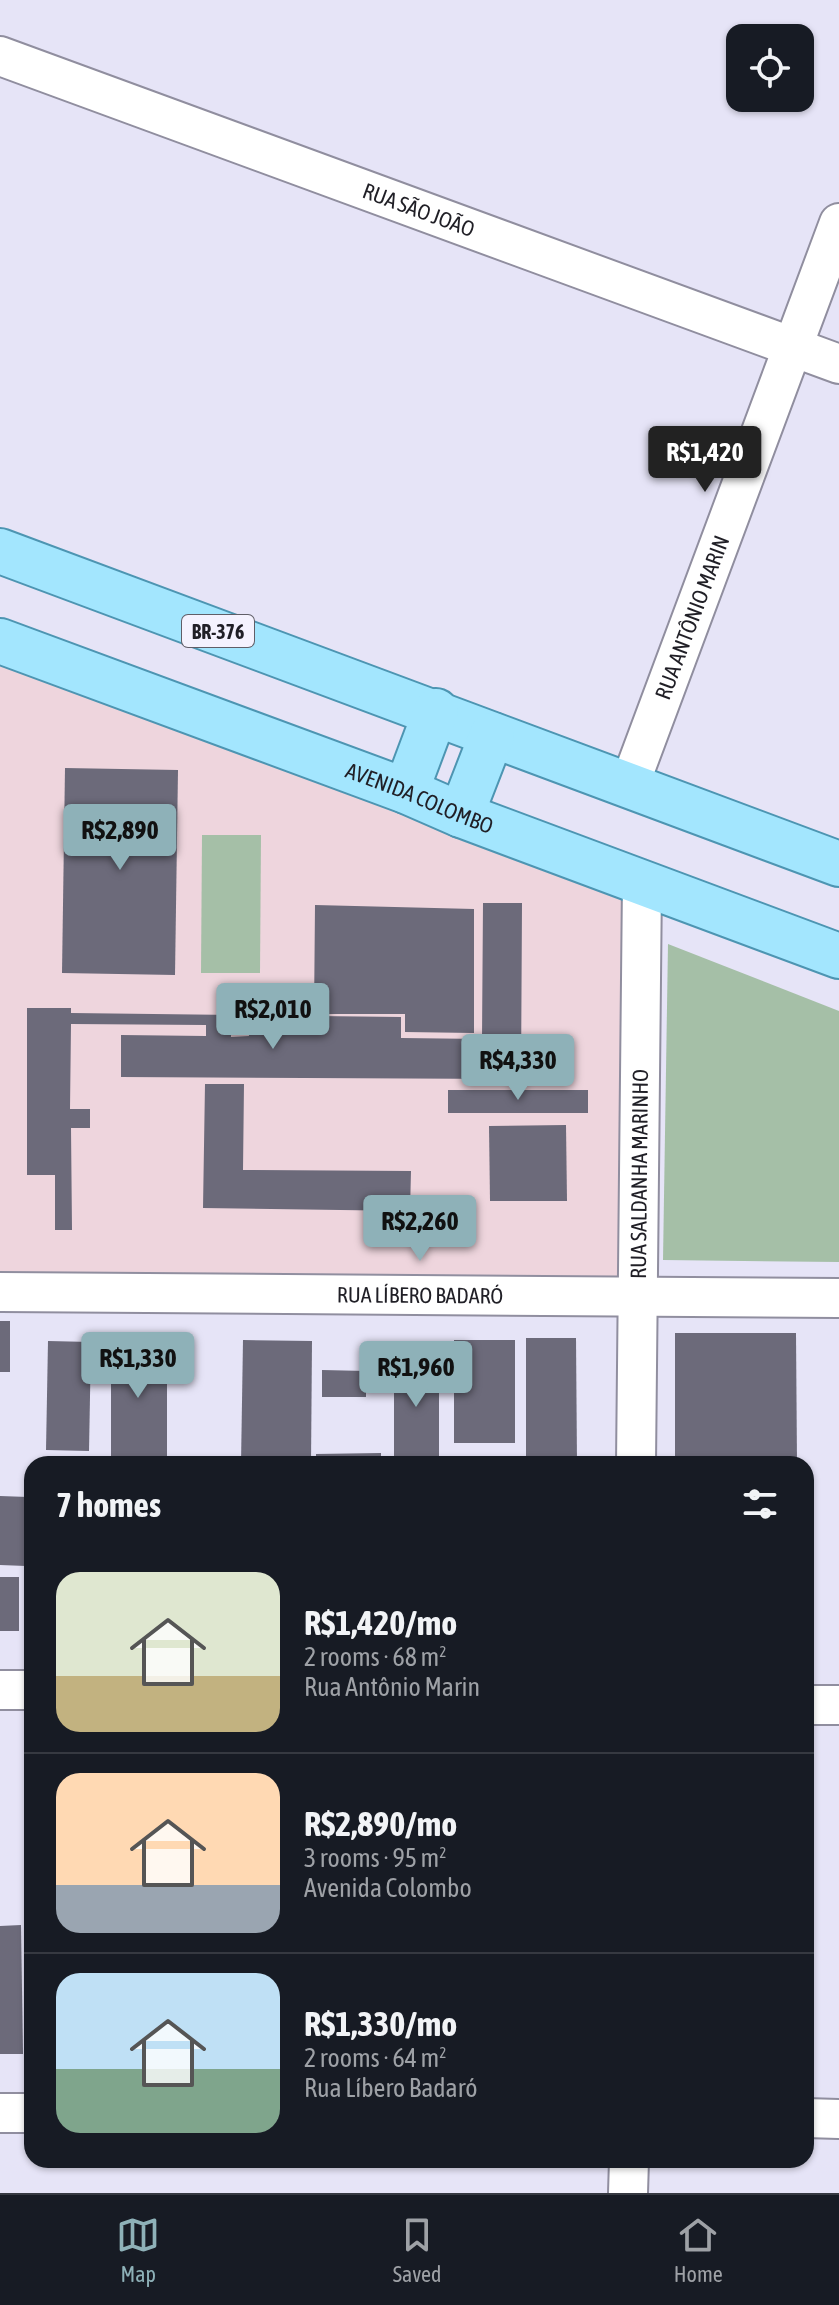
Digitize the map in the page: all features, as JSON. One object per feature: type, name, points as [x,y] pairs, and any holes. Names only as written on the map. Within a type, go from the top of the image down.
[{"type":"main road","name":"BR-376","points":[[0,551],[436,711],[492,735],[839,864]]},
{"type":"main road","name":"AVENIDA COLOMBO","points":[[0,641],[839,956]]},
{"type":"main road","points":[[406,791],[436,711]]},
{"type":"main road","points":[[461,815],[492,735]]},
{"type":"street","name":"RUA SÃO JOÃO","points":[[0,56],[839,364]]},
{"type":"street","name":"RUA ANTÔNIO MARIN","points":[[629,786],[839,223]]},
{"type":"street","name":"RUA SALDANHA MARINHO","points":[[636,1456],[642,882]]},
{"type":"street","name":"RUA LÍBERO BADARÓ","points":[[0,1292],[839,1298]]},
{"type":"street","points":[[0,1690],[24,1690]]},
{"type":"street","points":[[814,1705],[839,1705]]},
{"type":"street","points":[[0,2113],[24,2113]]},
{"type":"street","points":[[814,2118],[839,2119]]},
{"type":"street","points":[[628,2193],[629,2168]]},
{"type":"shaded area","points":[[0,640],[642,882],[637,1296],[0,1290]]},
{"type":"green space","points":[[202,835],[261,835],[260,973],[201,973]]},
{"type":"green space","points":[[668,944],[839,1011],[839,1262],[663,1260]]},
{"type":"building","points":[[65,768],[178,770],[175,975],[62,973]]},
{"type":"building","points":[[483,903],[522,903],[521,1079],[121,1077],[121,1035],[206,1036],[206,1025],[71,1024],[70,1109],[90,1109],[90,1128],[71,1128],[72,1230],[55,1230],[55,1175],[27,1175],[27,1008],[71,1008],[71,1013],[401,1017],[401,1038],[482,1039]],"holes":[[[231,1026],[248,1026],[249,1036],[231,1037]]]},
{"type":"building","points":[[315,905],[474,909],[474,1033],[405,1032],[405,1014],[314,1014]]},
{"type":"building","points":[[205,1084],[244,1084],[243,1170],[411,1171],[410,1211],[203,1208]]},
{"type":"building","points":[[448,1090],[588,1090],[588,1113],[448,1113]]},
{"type":"building","points":[[566,1125],[567,1201],[490,1201],[489,1126]]},
{"type":"building","points":[[0,1321],[10,1321],[10,1372],[0,1372]]},
{"type":"building","points":[[675,1333],[796,1333],[797,1456],[675,1456]]},
{"type":"building","points":[[526,1338],[576,1338],[577,1456],[526,1456]]},
{"type":"building","points":[[104,1339],[167,1339],[167,1456],[111,1456],[111,1360],[104,1360]]},
{"type":"building","points":[[243,1340],[312,1341],[311,1456],[241,1456]]},
{"type":"building","points":[[454,1340],[515,1340],[515,1443],[454,1443]]},
{"type":"building","points":[[48,1341],[91,1342],[89,1451],[46,1450]]},
{"type":"building","points":[[394,1354],[439,1354],[439,1456],[394,1456]]},
{"type":"building","points":[[322,1370],[366,1371],[366,1397],[322,1397]]},
{"type":"building","points":[[381,1453],[381,1456],[316,1456]]},
{"type":"building","points":[[0,1496],[24,1497],[24,1566],[0,1565]]},
{"type":"building","points":[[0,1577],[19,1577],[19,1631],[0,1631]]},
{"type":"building","points":[[21,1925],[23,2054],[0,2054],[0,1926]]}]
